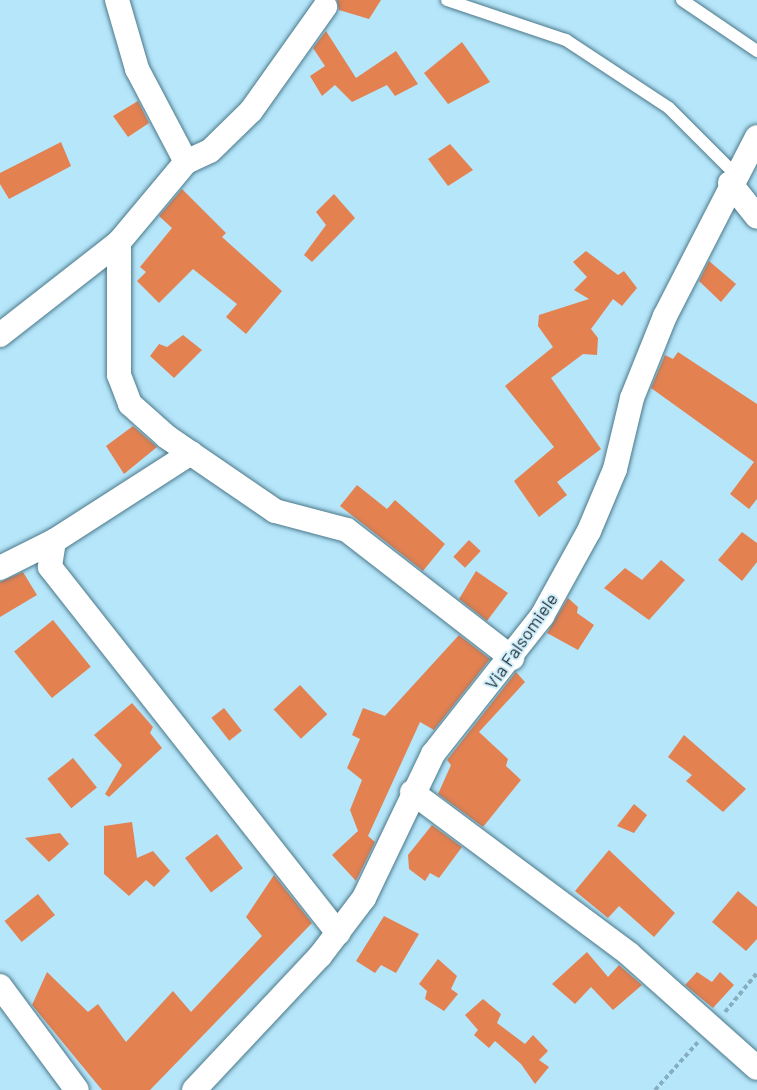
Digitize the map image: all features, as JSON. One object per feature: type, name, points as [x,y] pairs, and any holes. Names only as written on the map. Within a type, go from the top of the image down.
[{"type":"street","points":[[117,0],[137,69],[186,162]]},
{"type":"street","points":[[0,335],[119,242],[186,162],[210,151],[251,111],[325,7]]},
{"type":"street","name":"Via Falsomiele","points":[[194,1090],[338,933],[385,861],[412,792],[433,754],[512,658],[542,616],[589,531],[615,469],[632,398],[665,316],[733,179],[757,136]]},
{"type":"street","points":[[733,179],[757,217]]},
{"type":"street","points":[[119,242],[119,375],[130,404],[191,453],[275,511],[347,530],[512,658]]},
{"type":"street","points":[[0,568],[54,541],[191,453]]},
{"type":"street","points":[[54,541],[51,567],[57,577],[338,933]]},
{"type":"street","points":[[412,792],[629,954],[757,1068]]},
{"type":"street","points":[[0,987],[76,1090]]},
{"type":"lane","points":[[447,0],[566,40],[669,108],[733,179]]},
{"type":"lane","points":[[682,0],[757,51]]},
{"type":"building","points":[[337,0],[381,0],[369,19],[339,10]]},
{"type":"building","points":[[326,31],[356,78],[396,51],[418,84],[395,96],[387,85],[352,102],[335,85],[322,96],[310,76],[325,66],[313,48]]},
{"type":"building","points":[[462,42],[490,82],[448,104],[424,73]]},
{"type":"building","points":[[138,101],[149,123],[128,137],[113,116]]},
{"type":"building","points":[[61,142],[71,166],[9,199],[0,184],[0,173]]},
{"type":"building","points":[[450,144],[473,170],[448,186],[428,159]]},
{"type":"building","points":[[182,189],[226,233],[222,237],[282,291],[246,334],[226,317],[237,304],[193,269],[159,303],[137,281],[146,272],[140,267],[172,228],[159,216]]},
{"type":"building","points":[[334,194],[355,218],[312,262],[304,255],[326,225],[316,212]]},
{"type":"building","points":[[586,251],[618,275],[624,271],[637,288],[622,306],[613,299],[591,329],[598,338],[597,355],[583,354],[551,378],[601,449],[557,482],[567,495],[539,517],[514,481],[554,447],[505,386],[553,347],[538,326],[539,315],[589,299],[574,290],[587,277],[573,262]]},
{"type":"building","points":[[709,261],[736,284],[721,302],[699,281]]},
{"type":"building","points":[[183,335],[202,350],[174,378],[150,356],[159,344],[167,347]]},
{"type":"building","points":[[678,352],[757,404],[757,499],[749,509],[730,494],[754,462],[651,388],[665,355],[673,359]]},
{"type":"building","points":[[133,426],[157,447],[124,474],[106,446]]},
{"type":"building","points":[[357,485],[387,509],[395,500],[445,544],[423,571],[340,506]]},
{"type":"building","points":[[742,532],[757,543],[757,562],[742,581],[718,560]]},
{"type":"building","points":[[469,540],[481,551],[465,568],[453,557]]},
{"type":"building","points":[[661,560],[685,580],[649,620],[604,588],[625,568],[642,580]]},
{"type":"building","points":[[476,571],[508,593],[487,621],[459,599]]},
{"type":"building","points":[[23,572],[37,595],[0,617],[0,582]]},
{"type":"building","points":[[568,598],[578,607],[577,613],[594,625],[578,650],[547,633]]},
{"type":"building","points":[[53,620],[91,667],[52,698],[14,651]]},
{"type":"building","points":[[459,635],[490,659],[434,730],[420,722],[368,836],[375,842],[356,881],[332,855],[358,831],[350,810],[362,780],[347,768],[360,739],[352,735],[363,708],[385,716]]},
{"type":"building","points":[[516,672],[525,682],[479,732],[508,759],[506,766],[521,780],[483,827],[438,794],[451,765],[447,760]]},
{"type":"building","points":[[300,685],[327,714],[301,739],[274,710]]},
{"type":"building","points":[[132,703],[153,727],[150,733],[162,748],[109,797],[105,794],[122,765],[94,735]]},
{"type":"building","points":[[224,708],[242,731],[229,741],[211,718]]},
{"type":"building","points":[[684,735],[746,789],[723,812],[686,781],[692,775],[668,757]]},
{"type":"building","points":[[73,758],[97,788],[71,808],[47,779]]},
{"type":"building","points":[[634,804],[647,815],[634,833],[617,826]]},
{"type":"building","points":[[132,822],[137,858],[153,851],[170,871],[154,887],[146,880],[129,896],[104,874],[104,826]]},
{"type":"building","points":[[432,825],[462,847],[439,878],[430,873],[425,881],[409,869],[408,855]]},
{"type":"building","points":[[60,833],[69,844],[49,862],[25,838]]},
{"type":"building","points":[[217,834],[243,868],[211,892],[185,858]]},
{"type":"building","points":[[609,850],[675,913],[654,937],[619,906],[608,918],[575,891]]},
{"type":"building","points":[[274,875],[312,923],[150,1090],[102,1090],[32,1005],[47,972],[88,1012],[98,1004],[126,1042],[173,991],[191,1012],[262,936],[246,917]]},
{"type":"building","points":[[738,891],[757,907],[757,939],[746,951],[712,922]]},
{"type":"building","points":[[38,894],[55,915],[22,942],[5,921]]},
{"type":"building","points":[[384,916],[419,934],[396,973],[381,965],[375,973],[356,961]]},
{"type":"building","points":[[587,952],[608,977],[619,965],[642,985],[613,1010],[591,987],[575,1004],[552,984]]},
{"type":"building","points":[[438,959],[457,976],[451,989],[458,994],[444,1011],[425,999],[427,991],[419,984]]},
{"type":"building","points":[[697,972],[712,982],[720,972],[734,985],[713,1008],[685,985]]},
{"type":"building","points":[[483,999],[501,1014],[497,1023],[525,1044],[533,1035],[548,1051],[539,1060],[549,1067],[535,1084],[521,1064],[495,1041],[489,1048],[474,1035],[478,1030],[465,1015]]}]
